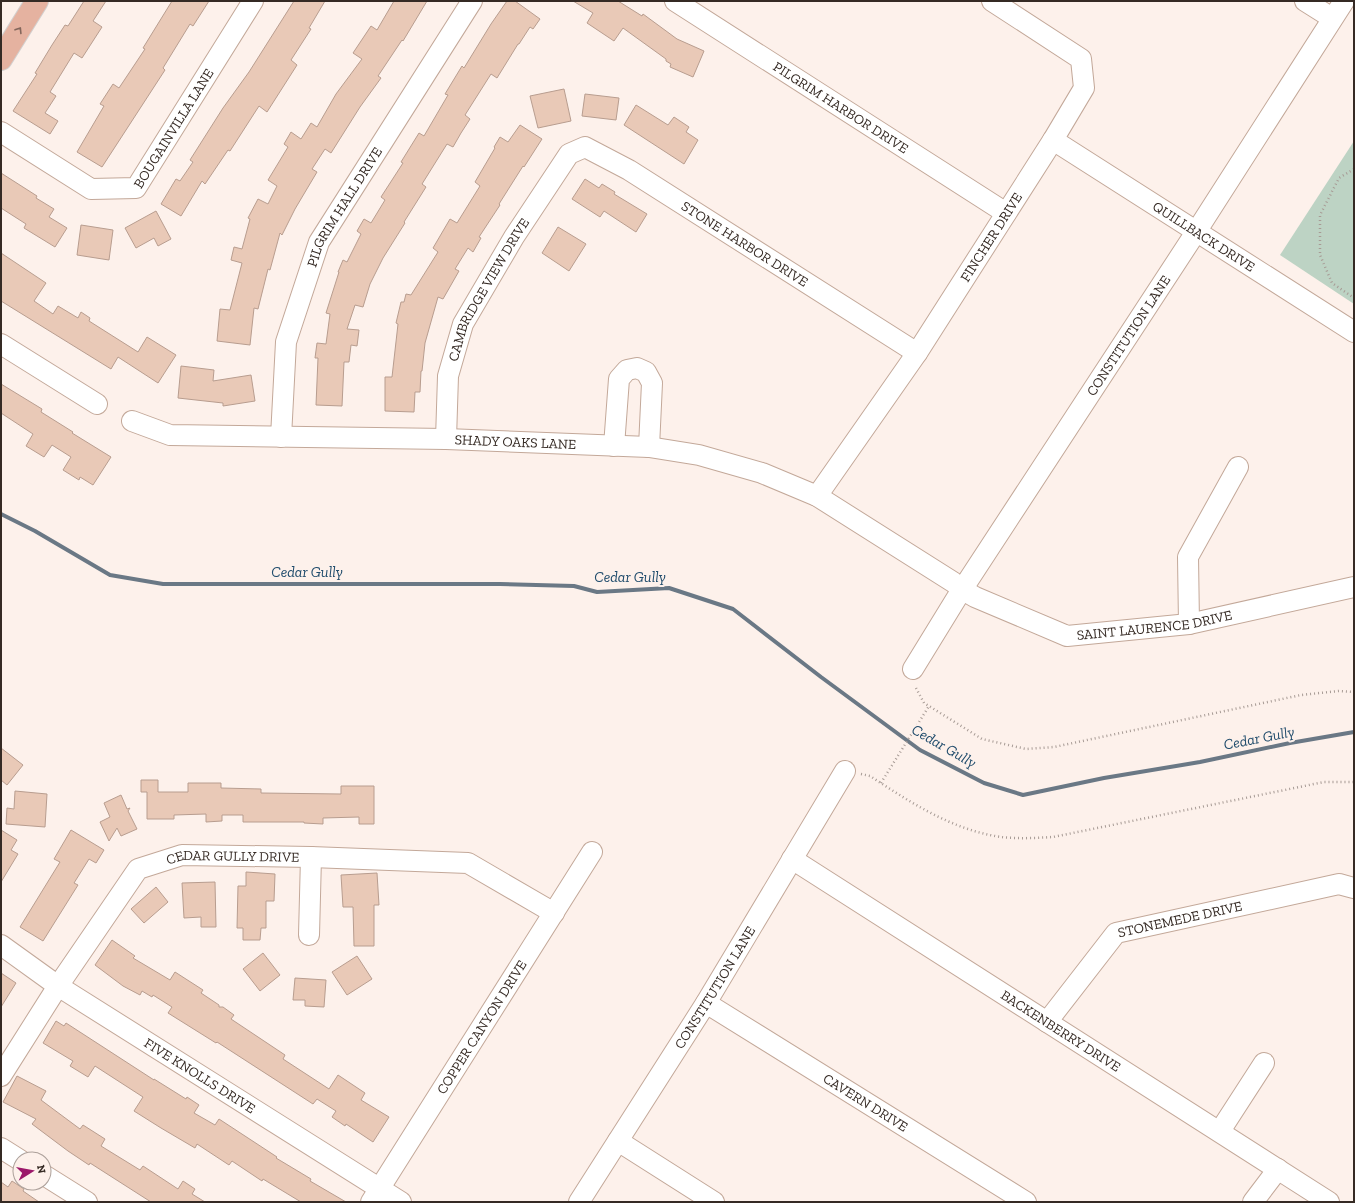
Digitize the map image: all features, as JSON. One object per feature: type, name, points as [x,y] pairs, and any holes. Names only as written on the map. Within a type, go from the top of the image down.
[{"type":"main road","points":[[1,59],[37,1]]},
{"type":"street","name":"BOUGAINVILLA LANE","points":[[1,132],[90,189],[136,188],[253,1]]},
{"type":"street","name":"PILGRIM HALL DRIVE","points":[[281,437],[286,342],[319,242],[472,1]]},
{"type":"street","name":"PILGRIM HARBOR DRIVE","points":[[675,1],[1006,213]]},
{"type":"street","name":"FINCHER DRIVE","points":[[817,496],[917,353],[1053,140],[1084,88],[1081,59],[992,1]]},
{"type":"street","points":[[1305,1],[1332,18]]},
{"type":"street","name":"CONSTITUTION LANE","points":[[914,678],[963,590],[1344,1]]},
{"type":"street","name":"QUILLBACK DRIVE","points":[[1053,140],[1354,332]]},
{"type":"street","name":"STONE HARBOR DRIVE","points":[[569,154],[585,147],[629,170],[917,353]]},
{"type":"street","name":"CAMBRIDGE VIEW DRIVE","points":[[446,439],[448,376],[463,324],[514,237],[569,154]]},
{"type":"street","points":[[1,344],[97,404]]},
{"type":"street","points":[[614,446],[619,378],[627,370],[637,368],[646,372],[652,383],[650,447]]},
{"type":"street","name":"SHADY OAKS LANE","points":[[132,421],[170,435],[446,439],[650,447],[699,455],[762,473],[817,496],[882,537]]},
{"type":"street","points":[[1189,624],[1188,557],[1238,467]]},
{"type":"street","name":"SAINT LAURENCE DRIVE","points":[[882,537],[954,582],[963,590],[975,597],[1068,636],[1189,624],[1354,587]]},
{"type":"street","name":"CONSTITUTION LANE","points":[[579,1202],[706,1003],[792,859],[853,772]]},
{"type":"street","name":"COPPER CANYON DRIVE","points":[[375,1195],[592,852]]},
{"type":"street","name":"CEDAR GULLY DRIVE","points":[[4,1072],[58,986],[138,869],[182,855],[311,857],[468,863],[554,913]]},
{"type":"street","points":[[309,935],[311,857]]},
{"type":"street","name":"BACKENBERRY DRIVE","points":[[792,859],[1329,1202]]},
{"type":"street","name":"STONEMEDE DRIVE","points":[[1047,1022],[1116,933],[1339,884],[1354,888]]},
{"type":"street","name":"FIVE KNOLLS DRIVE","points":[[1,945],[58,986],[375,1195],[401,1202]]},
{"type":"street","name":"CAVERN DRIVE","points":[[706,1003],[1026,1202]]},
{"type":"street","points":[[1220,1132],[1264,1063]]},
{"type":"street","points":[[618,1141],[714,1202]]},
{"type":"street","points":[[1,1148],[12,1155]]},
{"type":"street","points":[[1254,1202],[1278,1169]]},
{"type":"street","points":[[52,1180],[87,1202]]},
{"type":"path","points":[[1354,169],[1339,178],[1320,215],[1320,255],[1332,283],[1354,298]]},
{"type":"path","points":[[914,678],[924,703],[928,706],[982,738],[1026,749],[1054,747],[1302,695],[1339,691],[1354,692]]},
{"type":"path","points":[[881,783],[928,706]]},
{"type":"path","points":[[853,772],[870,776],[928,812],[973,831],[990,835],[1028,838],[1053,837],[1324,782],[1354,782]]},
{"type":"green space","points":[[1354,141],[1354,304],[1280,255]]},
{"type":"building","points":[[84,1],[106,1],[93,21],[102,27],[82,58],[74,53],[50,92],[56,96],[45,113],[58,121],[50,134],[13,111],[37,74],[35,73],[52,45],[65,25],[68,26]]},
{"type":"building","points":[[172,1],[209,1],[193,26],[190,24],[163,68],[165,70],[102,167],[77,152],[104,106],[100,104],[113,84],[119,88],[145,49],[143,48]]},
{"type":"building","points":[[294,1],[325,1],[309,28],[311,29],[291,60],[297,65],[267,112],[259,106],[230,151],[228,150],[205,184],[202,181],[181,216],[161,204],[176,179],[180,181],[193,162],[190,160],[223,108],[249,72]]},
{"type":"building","points":[[394,1],[427,1],[403,41],[402,40],[378,76],[381,78],[360,107],[331,153],[325,149],[312,169],[317,172],[295,209],[282,235],[280,233],[270,270],[268,269],[258,309],[254,308],[250,345],[217,341],[220,309],[230,310],[242,263],[231,260],[234,247],[242,249],[250,219],[248,218],[258,199],[268,204],[277,186],[268,180],[288,147],[284,144],[291,132],[301,139],[311,123],[317,127],[336,94],[362,59],[353,53],[371,26],[377,30]]},
{"type":"building","points":[[507,1],[515,1],[540,19],[533,29],[530,27],[497,78],[491,74],[465,115],[470,119],[453,147],[447,144],[422,184],[426,187],[383,258],[370,284],[363,307],[355,305],[347,329],[359,330],[357,346],[351,345],[349,362],[344,362],[342,406],[316,405],[318,358],[315,358],[317,343],[326,344],[330,314],[326,313],[343,260],[347,262],[361,234],[357,231],[364,219],[371,223],[385,200],[381,197],[403,163],[401,162],[419,133],[424,136],[448,95],[445,94],[462,66],[464,68]]},
{"type":"building","points":[[573,1],[618,1],[642,16],[643,14],[677,39],[704,51],[693,77],[670,67],[671,64],[666,61],[666,59],[623,28],[614,41],[587,23],[593,13]]},
{"type":"building","points":[[564,89],[571,121],[538,128],[530,96]]},
{"type":"building","points":[[585,94],[619,98],[616,120],[582,116]]},
{"type":"building","points":[[636,105],[668,125],[674,117],[689,127],[686,132],[698,140],[684,164],[624,125]]},
{"type":"building","points":[[520,125],[542,139],[499,204],[500,205],[479,237],[481,238],[473,252],[468,248],[455,269],[459,271],[443,299],[438,297],[425,343],[420,392],[415,392],[414,412],[385,411],[385,377],[392,377],[398,324],[396,323],[401,302],[404,302],[406,294],[411,295],[438,252],[433,248],[450,219],[457,223],[480,186],[475,182],[500,137],[508,142]]},
{"type":"building","points":[[1,173],[37,196],[36,198],[54,209],[49,217],[67,228],[55,247],[24,228],[26,224],[1,208]]},
{"type":"building","points":[[585,179],[599,188],[602,184],[615,192],[614,194],[647,214],[636,232],[604,211],[600,217],[572,199]]},
{"type":"building","points":[[156,211],[171,239],[158,246],[154,238],[136,248],[125,228]]},
{"type":"building","points":[[81,225],[113,230],[109,260],[77,255]]},
{"type":"building","points":[[558,227],[586,244],[569,271],[542,253]]},
{"type":"building","points":[[1,253],[46,283],[34,301],[53,314],[58,306],[78,318],[81,312],[90,318],[89,321],[138,352],[147,337],[176,355],[158,383],[118,357],[111,369],[1,301]]},
{"type":"building","points":[[181,366],[214,370],[213,381],[251,375],[255,401],[223,406],[223,403],[178,398]]},
{"type":"building","points":[[1,384],[42,409],[41,412],[111,457],[93,485],[80,477],[79,480],[63,470],[71,457],[52,445],[44,457],[26,446],[33,434],[1,413]]},
{"type":"building","points":[[1,748],[23,765],[7,785],[1,780]]},
{"type":"building","points":[[141,780],[158,780],[158,792],[188,792],[188,783],[221,783],[221,788],[261,789],[261,793],[341,794],[341,786],[374,786],[374,824],[359,824],[359,817],[323,818],[323,824],[304,822],[243,822],[243,815],[222,815],[222,821],[206,822],[206,814],[174,815],[174,819],[147,819],[147,792],[141,792]]},
{"type":"building","points":[[15,791],[47,794],[45,827],[6,824],[7,808],[14,809]]},
{"type":"building","points":[[121,795],[127,809],[130,808],[128,811],[137,829],[121,836],[117,828],[109,841],[100,822],[110,817],[104,803]]},
{"type":"building","points":[[1,830],[17,840],[11,850],[18,854],[1,882]]},
{"type":"building","points":[[71,830],[104,850],[96,863],[89,859],[74,883],[78,885],[43,941],[20,927],[60,862],[54,859]]},
{"type":"building","points":[[246,872],[275,874],[274,901],[266,901],[266,928],[261,928],[260,940],[243,940],[243,928],[237,928],[238,886],[246,886]]},
{"type":"building","points":[[377,873],[379,905],[374,905],[374,946],[354,946],[353,907],[343,907],[341,875]]},
{"type":"building","points":[[215,882],[216,927],[201,927],[201,917],[184,918],[182,883]]},
{"type":"building","points":[[156,887],[168,902],[144,923],[131,909]]},
{"type":"building","points":[[112,940],[135,956],[133,958],[170,980],[175,972],[203,990],[201,993],[219,1005],[219,1007],[223,1007],[234,1015],[231,1019],[285,1055],[283,1059],[329,1089],[338,1075],[365,1093],[361,1100],[389,1117],[373,1142],[346,1124],[345,1126],[332,1117],[336,1111],[317,1099],[313,1104],[217,1042],[216,1043],[168,1013],[172,1007],[153,995],[152,997],[142,991],[140,995],[123,986],[95,965]]},
{"type":"building","points":[[263,953],[280,975],[260,991],[243,969]]},
{"type":"building","points":[[357,956],[372,979],[347,995],[332,972]]},
{"type":"building","points":[[1,973],[16,983],[1,1007]]},
{"type":"building","points":[[295,978],[326,980],[324,1007],[305,1006],[305,1000],[293,1000]]},
{"type":"building","points":[[56,1021],[64,1026],[66,1023],[154,1080],[199,1105],[194,1113],[215,1125],[219,1119],[277,1157],[276,1158],[311,1179],[310,1181],[346,1202],[301,1202],[263,1179],[262,1181],[232,1161],[229,1165],[197,1144],[195,1148],[161,1128],[134,1111],[143,1097],[95,1066],[88,1077],[70,1066],[73,1061],[43,1043]]},
{"type":"building","points":[[17,1076],[46,1091],[41,1100],[80,1129],[83,1125],[105,1139],[101,1146],[140,1170],[143,1166],[178,1189],[183,1181],[195,1189],[192,1194],[205,1202],[151,1202],[90,1163],[89,1165],[68,1151],[32,1124],[36,1119],[3,1102]]},
{"type":"building","points":[[12,1181],[12,1191],[23,1191],[39,1202],[1,1202],[1,1182],[8,1187]]},
{"type":"waterway","name":"Cedar Gully","points":[[1,514],[35,531],[110,575],[163,584],[500,584],[574,586],[597,592],[669,588],[733,609],[821,677],[920,750],[984,783],[1023,795],[1104,778],[1200,762],[1290,743],[1354,732]]}]
